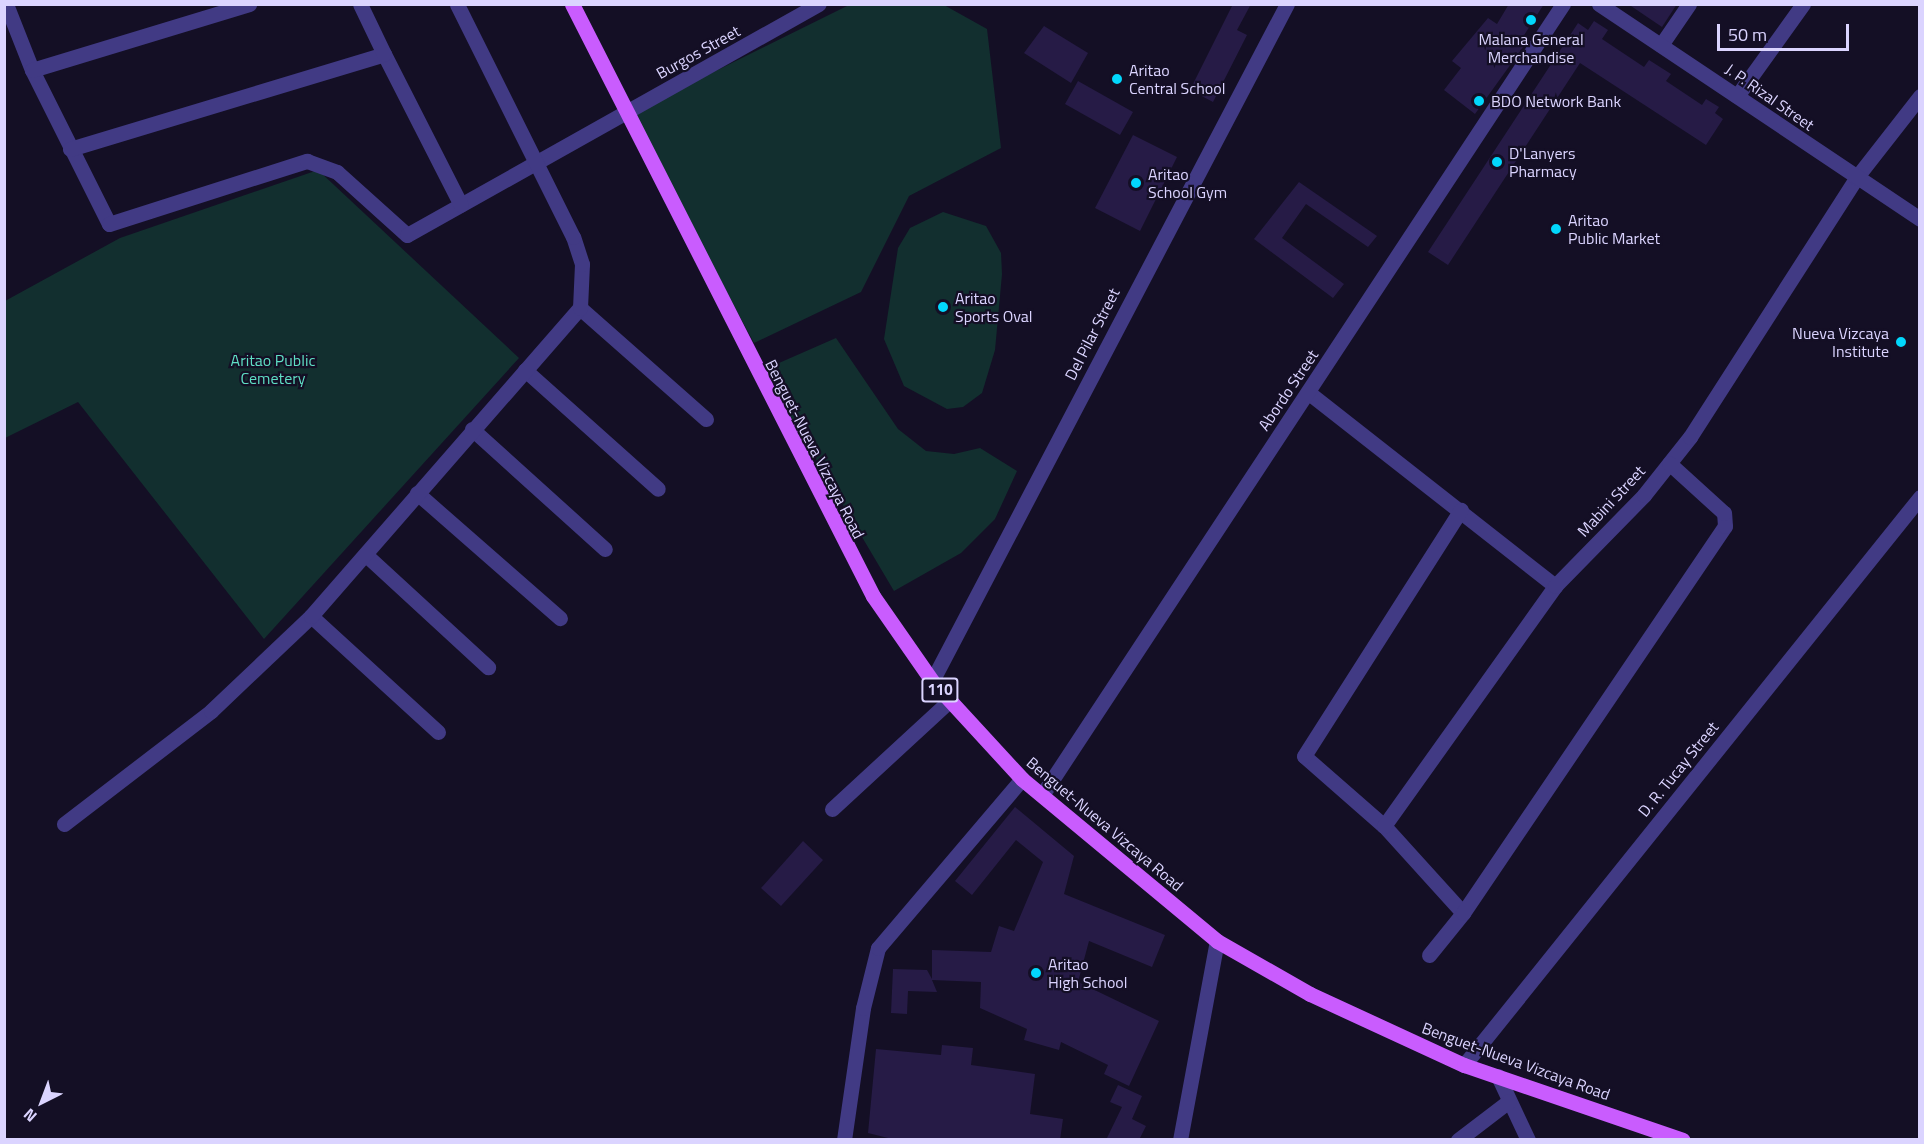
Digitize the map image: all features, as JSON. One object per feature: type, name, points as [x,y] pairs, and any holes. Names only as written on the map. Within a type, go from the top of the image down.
[{"type":"main road","name":"Benguet-Nueva Vizcaya Road","points":[[572,4],[836,531],[932,681],[1022,779],[1217,941],[1374,1028],[1464,1065],[1683,1140]]},
{"type":"street","points":[[6,4],[32,70],[70,149],[384,54]]},
{"type":"street","points":[[32,70],[249,4]]},
{"type":"street","points":[[360,4],[461,206]]},
{"type":"street","points":[[64,824],[212,711],[311,616],[580,308],[582,264],[573,237],[534,167],[457,4]]},
{"type":"street","name":"Burgos Street","points":[[70,149],[102,216],[112,225],[307,161],[337,172],[407,235],[534,167],[626,112],[819,4]]},
{"type":"street","name":"Del Pilar Street","points":[[932,681],[1287,4]]},
{"type":"street","name":"Abordo Street","points":[[1042,795],[1309,393],[1563,4]]},
{"type":"street","name":"J. P. Rizal Street","points":[[1599,4],[1920,219]]},
{"type":"street","points":[[1661,45],[1689,4]]},
{"type":"street","points":[[1737,96],[1803,4]]},
{"type":"street","name":"Mabini Street","points":[[1384,826],[1555,586],[1669,463],[1856,178],[1920,96]]},
{"type":"street","points":[[580,308],[706,419]]},
{"type":"street","points":[[525,370],[658,489]]},
{"type":"street","points":[[1309,393],[1555,586]]},
{"type":"street","points":[[472,429],[605,549]]},
{"type":"street","points":[[1429,955],[1463,913],[1725,526],[1724,513],[1669,463]]},
{"type":"street","points":[[417,493],[560,618]]},
{"type":"street","name":"D. R. Tucay Street","points":[[1464,1065],[1920,497]]},
{"type":"street","points":[[1461,510],[1304,756],[1384,826],[1463,913]]},
{"type":"street","points":[[366,555],[488,667]]},
{"type":"street","points":[[311,616],[438,732]]},
{"type":"street","points":[[832,809],[949,701]]},
{"type":"street","points":[[844,1140],[863,1008],[878,948],[1022,779]]},
{"type":"street","points":[[1180,1140],[1217,941]]},
{"type":"street","points":[[1498,1076],[1528,1140]]},
{"type":"street","points":[[1458,1140],[1509,1101]]},
{"type":"green space","points":[[849,5],[944,5],[987,29],[1001,148],[909,196],[861,292],[754,343],[631,113]]},
{"type":"green space","name":"Aritao Public Cemetery","points":[[318,170],[519,358],[264,639],[78,402],[5,438],[5,301],[120,238]]},
{"type":"green space","name":"Aritao Sports Oval","points":[[943,212],[986,226],[1001,253],[1002,274],[995,350],[982,393],[963,407],[947,409],[904,386],[884,339],[898,248],[910,228]]},
{"type":"green space","points":[[836,338],[898,429],[926,451],[954,454],[980,448],[1017,471],[995,519],[961,553],[894,591],[763,370]]},
{"type":"building","points":[[1233,4],[1251,4],[1237,30],[1247,35],[1213,102],[1190,90]]},
{"type":"building","points":[[1509,4],[1544,4],[1521,40],[1526,43],[1475,114],[1444,90],[1461,68],[1452,61],[1488,18],[1497,24]]},
{"type":"building","points":[[1628,4],[1677,4],[1662,27]]},
{"type":"building","points":[[1594,21],[1608,30],[1602,39],[1644,67],[1649,60],[1671,74],[1666,81],[1702,105],[1706,99],[1719,107],[1715,113],[1723,119],[1706,145],[1580,63],[1448,265],[1428,252],[1578,23],[1588,30]]},
{"type":"building","points":[[1044,26],[1088,53],[1071,83],[1024,53]]},
{"type":"building","points":[[1078,81],[1133,112],[1120,135],[1065,104]]},
{"type":"building","name":"Aritao School Gym","points":[[1133,135],[1177,157],[1140,231],[1095,208]]},
{"type":"building","points":[[1299,182],[1377,236],[1368,247],[1306,204],[1282,238],[1344,284],[1333,298],[1254,239]]},
{"type":"building","points":[[1015,807],[1074,856],[1064,894],[1165,935],[1152,967],[1089,941],[1078,982],[1159,1021],[1129,1086],[1104,1074],[1108,1065],[1061,1042],[1059,1050],[1024,1040],[1027,1029],[980,1008],[981,982],[932,980],[937,992],[908,991],[907,1014],[891,1013],[893,969],[927,970],[932,979],[932,950],[991,952],[999,926],[1014,931],[1043,862],[1016,840],[972,895],[955,881]]},
{"type":"building","points":[[803,841],[823,860],[781,906],[761,888]]},
{"type":"building","points":[[942,1045],[973,1048],[971,1065],[1035,1074],[1030,1114],[1063,1119],[1060,1140],[896,1140],[868,1133],[876,1049],[941,1055]]},
{"type":"building","points":[[1118,1085],[1142,1096],[1132,1119],[1146,1126],[1139,1140],[1106,1140],[1122,1107],[1110,1102]]},
{"type":"place","name":"Malana General Merchandise","points":[[1531,20]]},
{"type":"place","name":"Aritao Central School","points":[[1117,79]]},
{"type":"place","name":"BDO Network Bank","points":[[1479,101]]},
{"type":"place","name":"D'Lanyers Pharmacy","points":[[1497,162]]},
{"type":"place","name":"Aritao School Gym","points":[[1136,183]]},
{"type":"place","name":"Aritao Public Market","points":[[1556,229]]},
{"type":"place","name":"Aritao Sports Oval","points":[[943,307]]},
{"type":"place","name":"Nueva Vizcaya Institute","points":[[1901,342]]},
{"type":"place","name":"Aritao High School","points":[[1036,973]]}]
